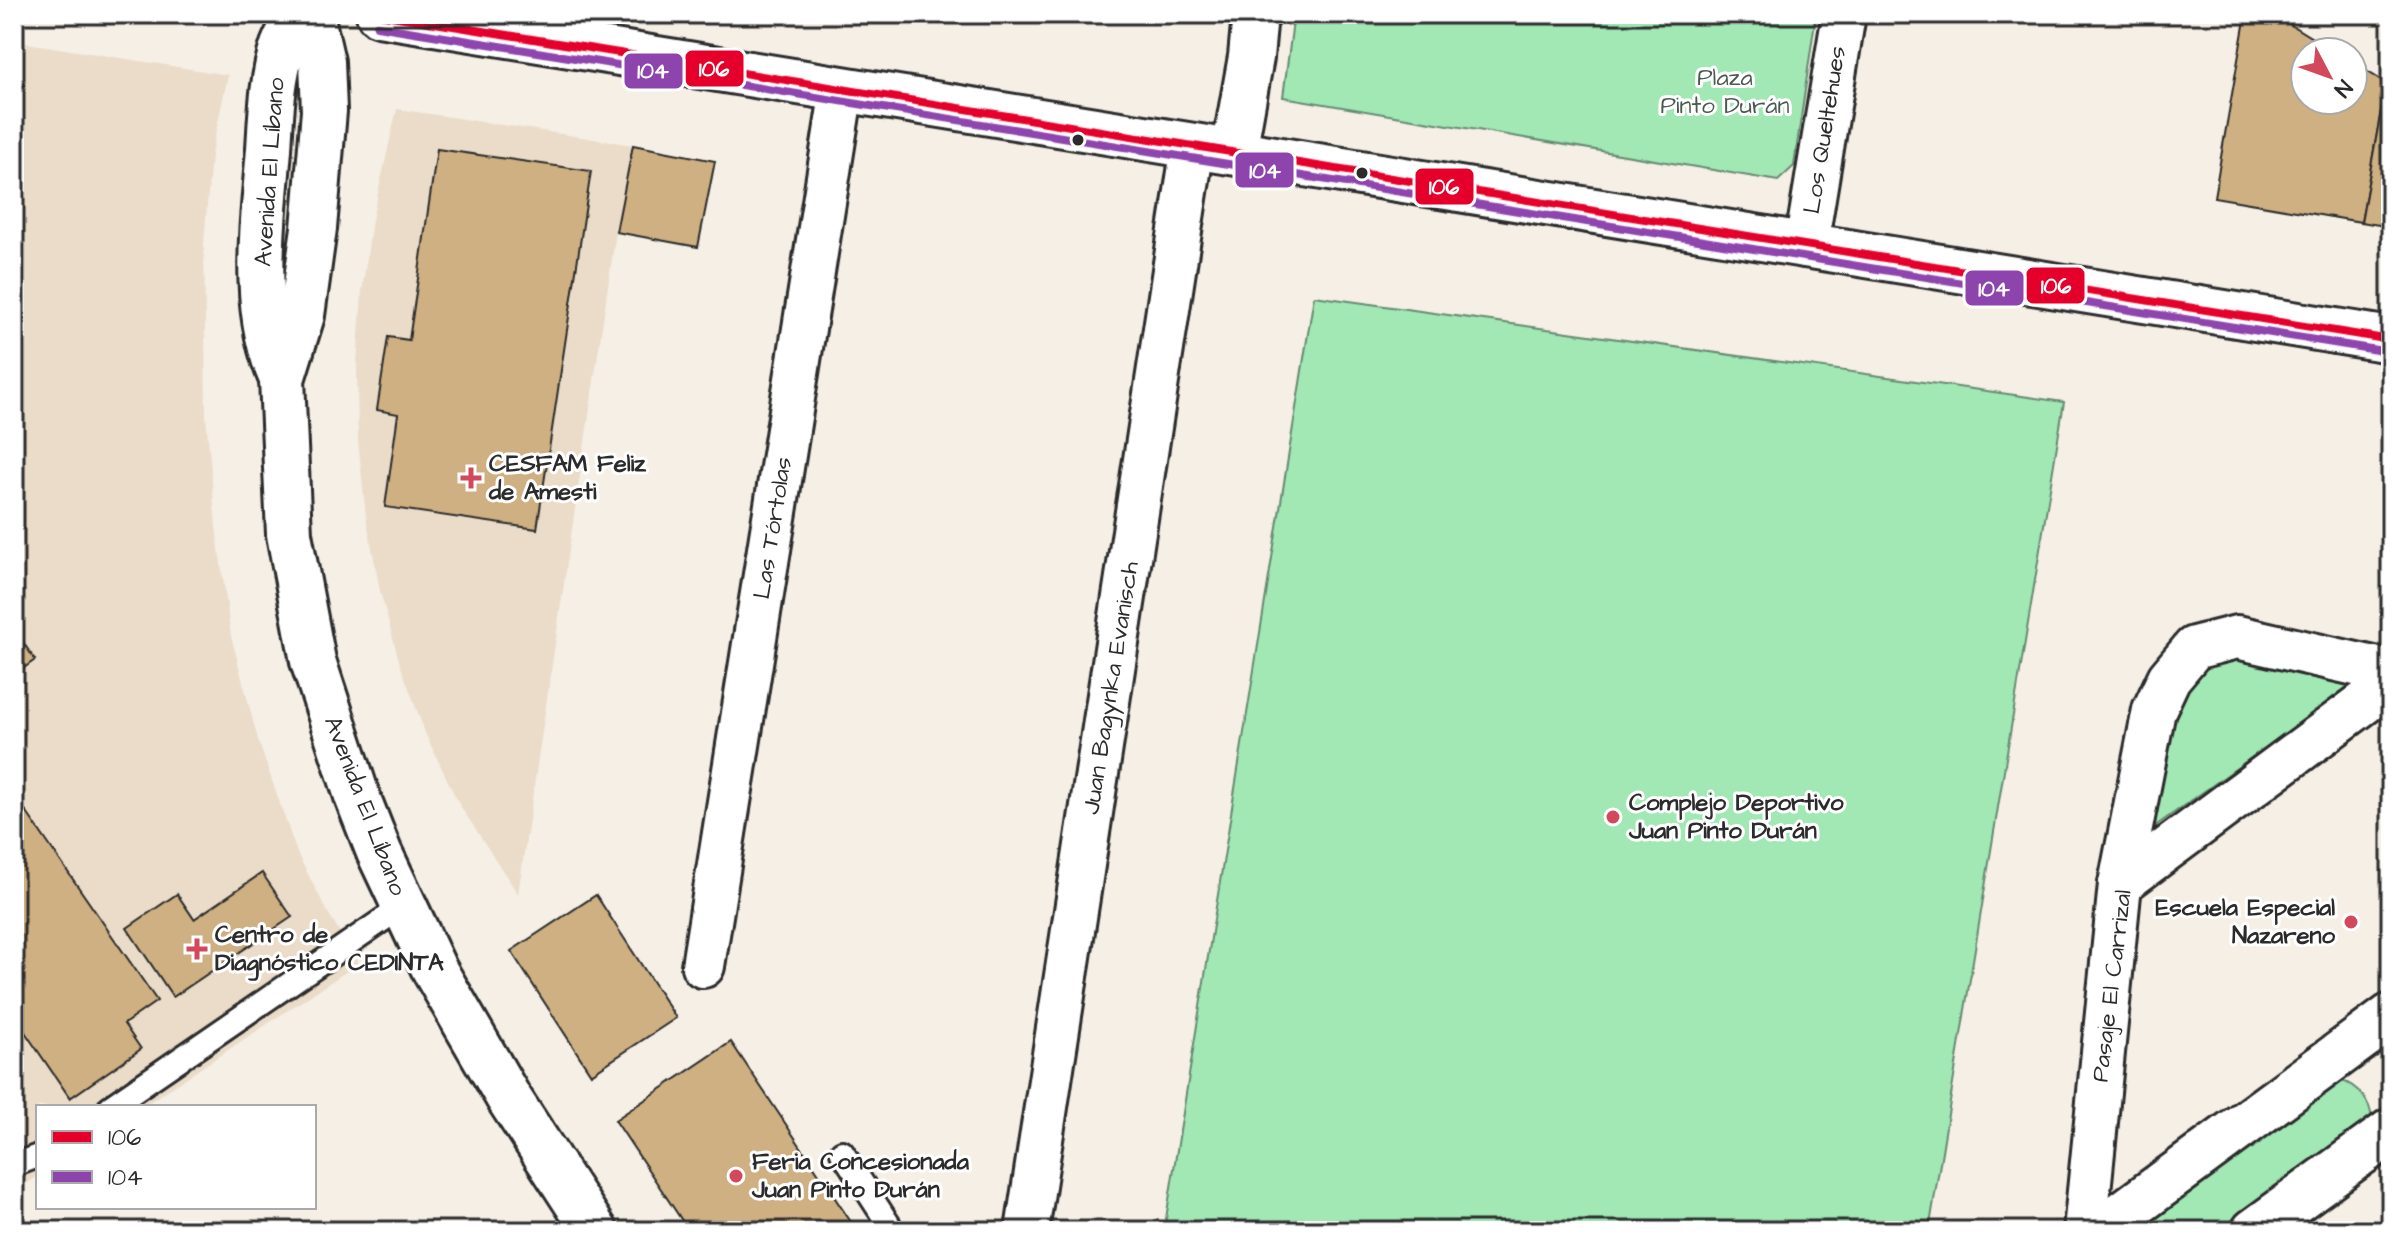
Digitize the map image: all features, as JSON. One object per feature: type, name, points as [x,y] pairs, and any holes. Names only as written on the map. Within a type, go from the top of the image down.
[{"type":"main road","name":"Avenida El Líbano","points":[[282,379],[270,353],[265,327],[262,284],[264,210],[277,70],[283,44],[301,14]]},
{"type":"main road","name":"Avenida El Líbano","points":[[311,14],[322,62],[324,111],[314,228],[302,315],[282,379],[289,534],[313,661],[357,796],[403,906],[470,1035],[595,1231]]},
{"type":"main road","points":[[379,14],[2391,340]]},
{"type":"main road","points":[[1214,149],[1251,57],[1255,14]]},
{"type":"main road","points":[[2099,1231],[2387,1029]]},
{"type":"main road","points":[[2254,1231],[2391,1131]]},
{"type":"street","name":"Los Queltehues","points":[[1806,246],[1844,14]]},
{"type":"street","name":"Las Tórtolas","points":[[703,966],[842,89]]},
{"type":"street","name":"Juan Bagynka Evanisch","points":[[1027,1231],[1214,149]]},
{"type":"street","points":[[2120,884],[2154,710],[2169,678],[2194,648],[2237,637],[2391,672]]},
{"type":"street","name":"Pasaje El Carrizal","points":[[2085,1231],[2120,884],[2391,683]]},
{"type":"lane","points":[[113,1105],[403,906]]},
{"type":"lane","points":[[842,1152],[893,1231]]},
{"type":"lane","points":[[14,1165],[36,1157]]},
{"type":"shaded area","points":[[14,41],[228,75],[211,155],[204,243],[206,416],[216,527],[231,636],[258,740],[297,853],[359,963],[145,1105],[36,1105],[36,1177],[14,1192]]},
{"type":"shaded area","name":"CESFAM Feliz de Amesti","points":[[397,109],[633,145],[616,232],[518,894],[459,804],[426,735],[400,664],[380,591],[366,516],[358,440],[357,365],[362,292],[372,220]]},
{"type":"green space","name":"Plaza Pinto Durán","points":[[1294,14],[1816,14],[1794,166],[1778,181],[1283,97]]},
{"type":"green space","name":"Complejo Deportivo Juan Pinto Durán","points":[[1314,296],[2064,402],[1929,1231],[1164,1231]]},
{"type":"green space","points":[[2244,658],[2363,678],[2154,827],[2162,711],[2209,660]]},
{"type":"green space","points":[[2342,1081],[2363,1096],[2371,1120],[2221,1231],[2132,1231],[2333,1083]]},
{"type":"building","points":[[1136,14],[1194,14],[1193,22]]},
{"type":"building","points":[[2246,14],[2273,14],[2309,36],[2289,36],[2289,116],[2369,116],[2369,73],[2386,83],[2361,222],[2214,197]]},
{"type":"building","points":[[2386,83],[2391,86],[2391,227],[2361,222]]},
{"type":"building","points":[[633,145],[715,161],[698,247],[616,232]]},
{"type":"building","points":[[437,149],[591,171],[537,529],[385,507],[398,414],[377,410],[388,337],[409,340]]},
{"type":"building","points":[[14,629],[35,660],[14,675]]},
{"type":"building","points":[[14,794],[157,1001],[124,1024],[141,1049],[70,1098],[14,1016]]},
{"type":"building","points":[[262,873],[292,917],[173,997],[127,928],[177,894],[194,919]]},
{"type":"building","points":[[596,895],[676,1018],[591,1074],[511,951]]},
{"type":"building","name":"Feria Concesionada Juan Pinto Durán","points":[[731,1042],[857,1231],[689,1231],[615,1120]]},
{"type":"transit line","name":"106","points":[[379,14],[2391,340]]},
{"type":"transit line","name":"104","points":[[377,26],[2389,352]]},
{"type":"place","name":"CESFAM Feliz de Amesti","points":[[471,478]]},
{"type":"place","name":"Complejo Deportivo Juan Pinto Durán","points":[[1613,817]]},
{"type":"place","name":"Escuela Especial Nazareno","points":[[2351,922]]},
{"type":"place","name":"Centro de Diagnóstico CEDINTA","points":[[197,949]]},
{"type":"place","name":"Feria Concesionada Juan Pinto Durán","points":[[736,1176]]}]
